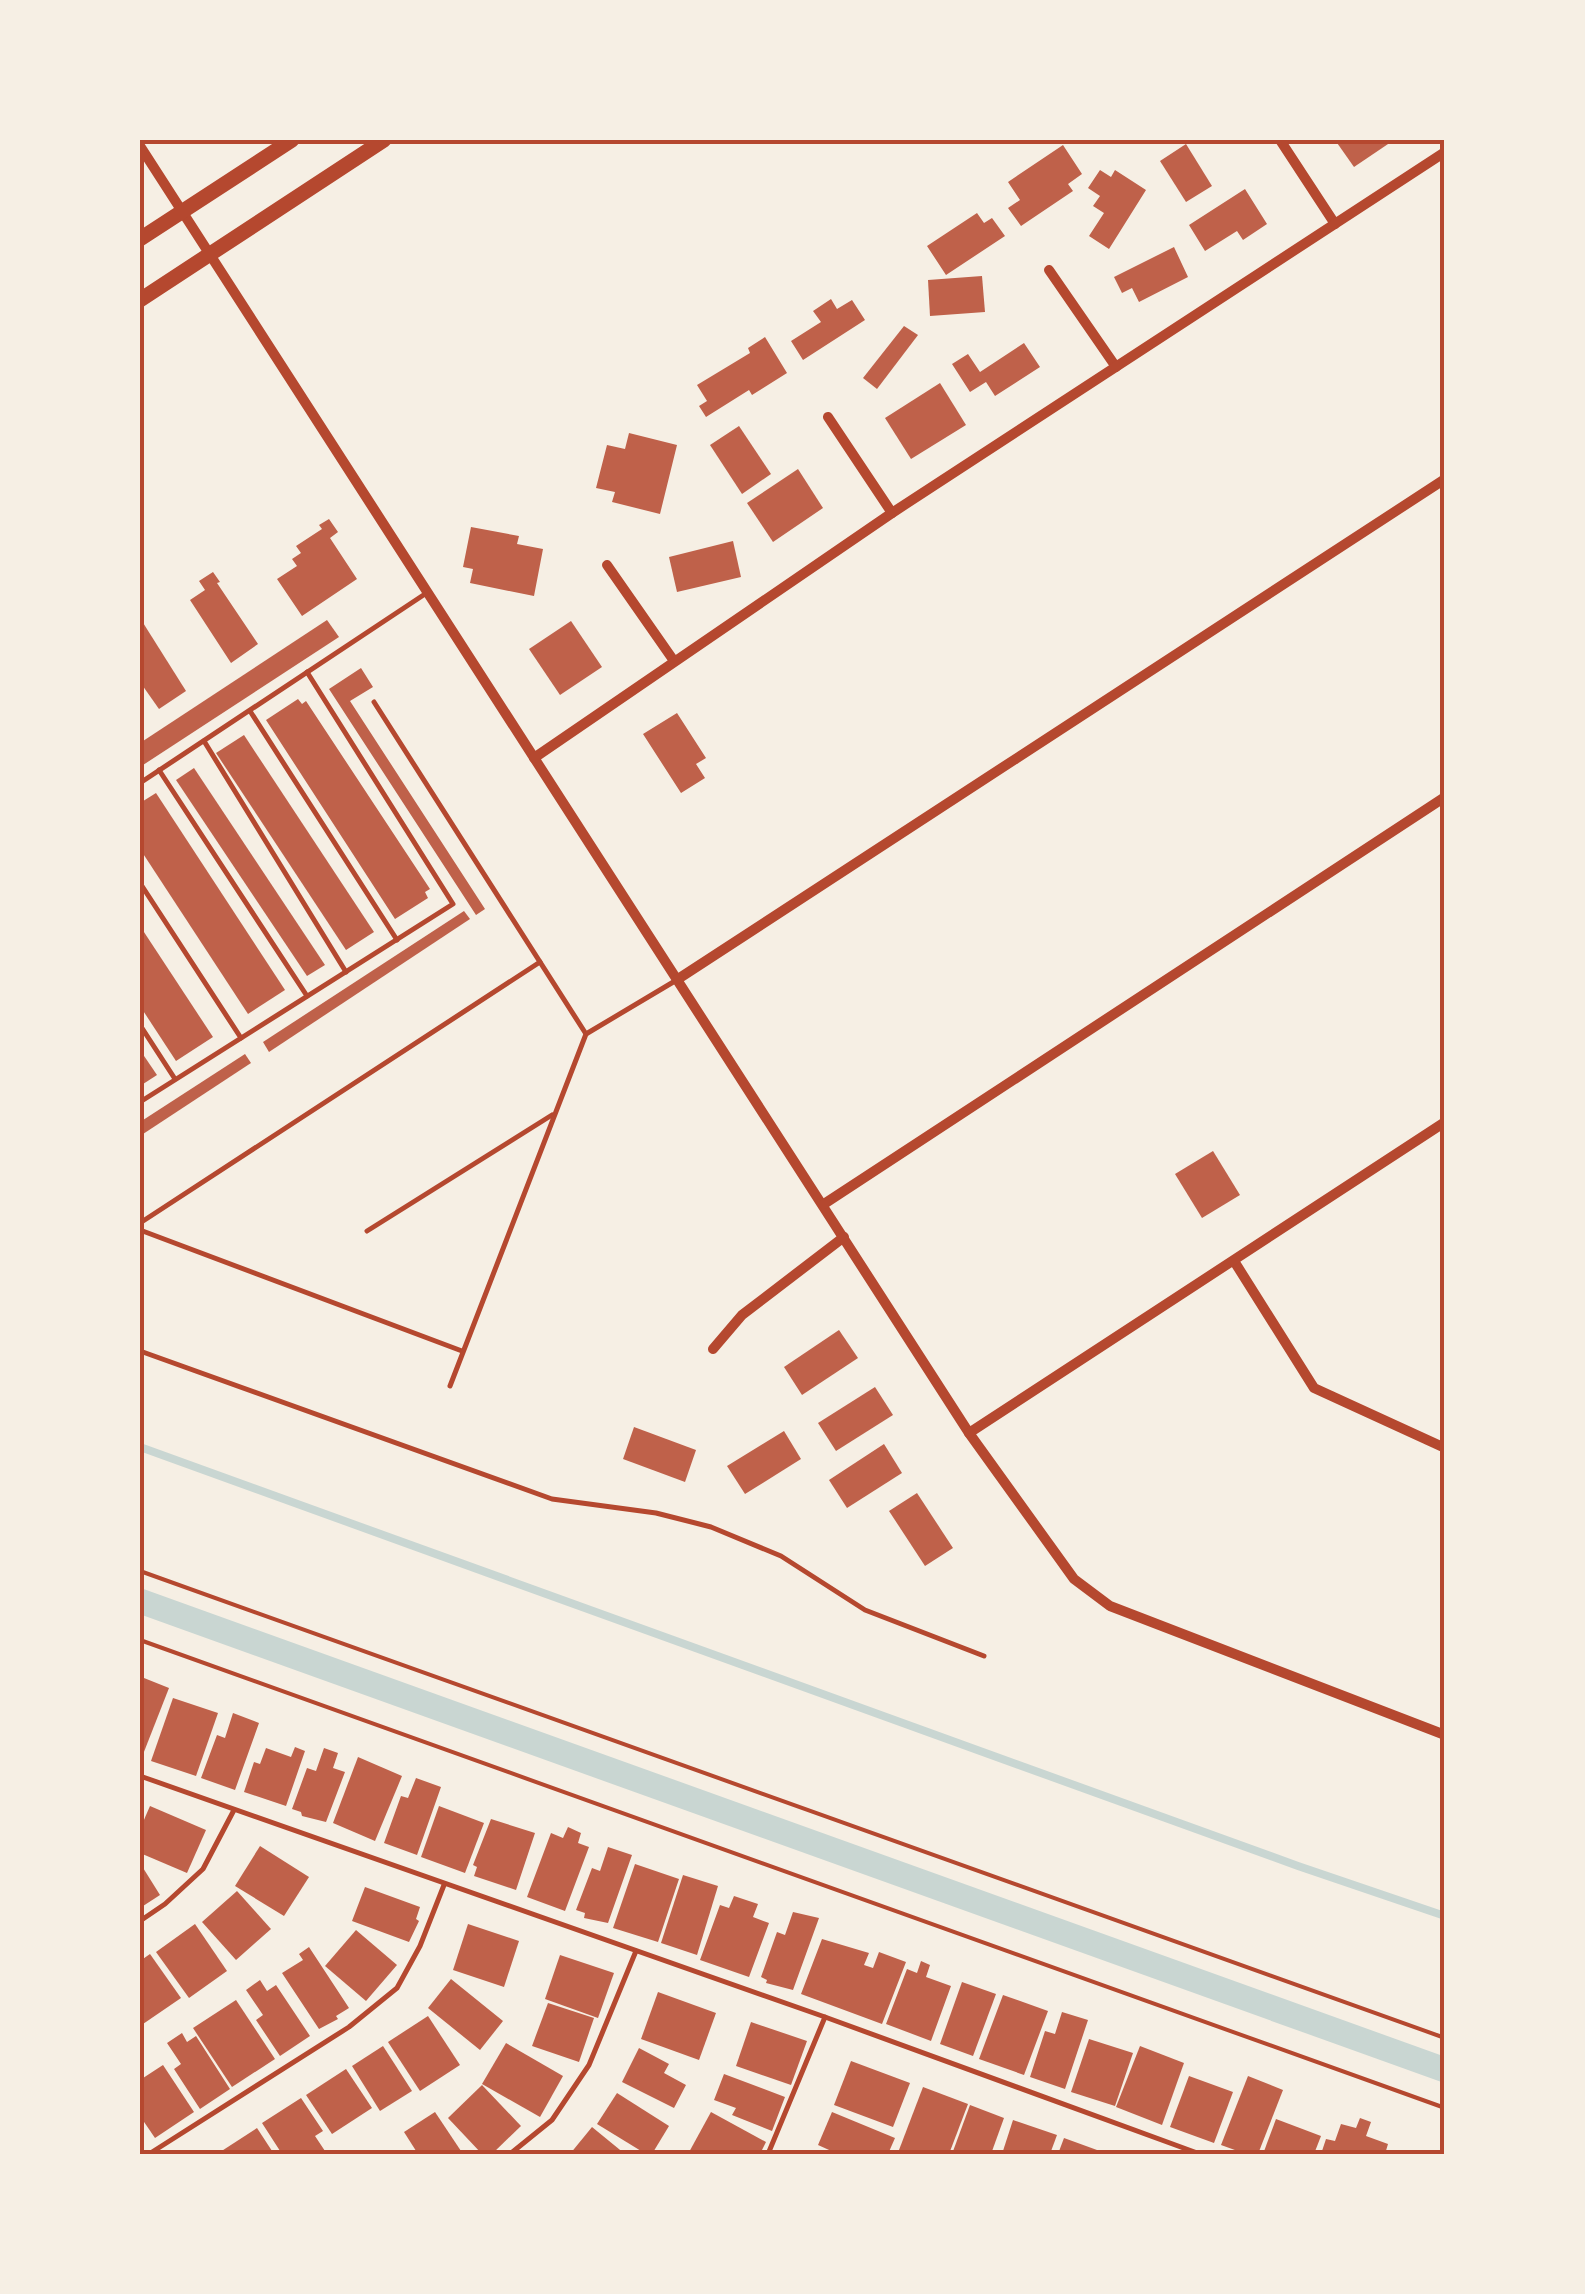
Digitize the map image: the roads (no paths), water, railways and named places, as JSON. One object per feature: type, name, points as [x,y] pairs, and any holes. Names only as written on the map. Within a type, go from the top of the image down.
[{"type":"main road","points":[[140,239],[292,140]]},
{"type":"main road","points":[[140,300],[384,140]]},
{"type":"street","points":[[1280,140],[1335,224]]},
{"type":"street","points":[[140,146],[969,1433],[1074,1580],[1110,1606],[1445,1735]]},
{"type":"street","points":[[534,758],[892,513],[1445,152]]},
{"type":"street","points":[[1049,270],[1116,367]]},
{"type":"street","points":[[828,417],[892,513]]},
{"type":"street","points":[[678,979],[1445,479]]},
{"type":"street","points":[[607,565],[674,661]]},
{"type":"street","points":[[824,1204],[1445,798]]},
{"type":"street","points":[[969,1433],[1445,1122]]},
{"type":"street","points":[[714,1348],[742,1314],[844,1237]]},
{"type":"street","points":[[1234,1261],[1314,1388],[1445,1448]]},
{"type":"lane","points":[[140,783],[427,592]]},
{"type":"lane","points":[[140,1102],[453,904],[307,672]]},
{"type":"lane","points":[[374,702],[586,1034]]},
{"type":"lane","points":[[250,710],[397,940]]},
{"type":"lane","points":[[204,741],[346,972]]},
{"type":"lane","points":[[159,770],[307,996]]},
{"type":"lane","points":[[140,883],[241,1038]]},
{"type":"lane","points":[[140,1226],[540,962]]},
{"type":"lane","points":[[450,1386],[586,1034],[678,979]]},
{"type":"lane","points":[[140,1025],[175,1079]]},
{"type":"lane","points":[[367,1230],[555,1114]]},
{"type":"lane","points":[[140,1226],[462,1351]]},
{"type":"lane","points":[[140,1351],[552,1499],[711,1526],[781,1556],[865,1610],[984,1656]]},
{"type":"lane","points":[[140,1776],[825,2017],[1200,2154]]},
{"type":"lane","points":[[140,1920],[165,1904],[203,1869],[234,1810]]},
{"type":"lane","points":[[148,2154],[350,2027],[397,1988],[420,1946],[444,1884]]},
{"type":"lane","points":[[510,2154],[552,2120],[589,2065],[636,1951]]},
{"type":"lane","points":[[768,2154],[825,2017]]},
{"type":"waterway","points":[[140,1447],[1445,1916]]},
{"type":"waterway","points":[[140,1601],[1445,2070]]}]
